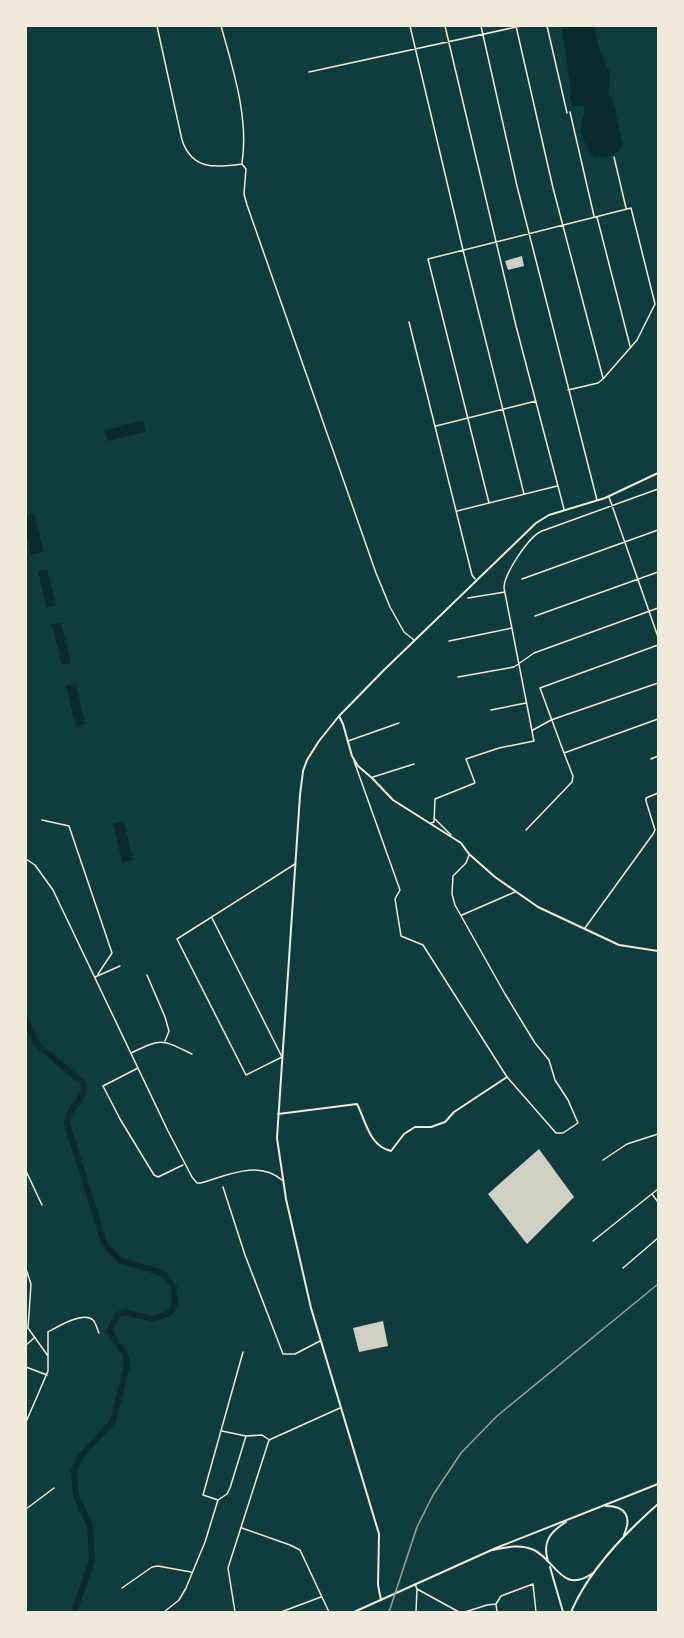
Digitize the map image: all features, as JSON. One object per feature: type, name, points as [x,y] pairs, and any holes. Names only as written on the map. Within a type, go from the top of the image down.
[{"type":"street","points":[[158,26],[182,140],[187,152],[195,161],[204,165],[242,164]]},
{"type":"street","points":[[221,26],[232,63],[240,103],[245,145],[242,164],[246,169],[244,194],[249,214],[332,444],[364,543],[390,608],[404,632],[414,640]]},
{"type":"street","points":[[410,26],[524,494]]},
{"type":"street","points":[[445,26],[496,242],[564,510]]},
{"type":"street","points":[[481,26],[529,234],[597,501]]},
{"type":"street","points":[[516,26],[563,225],[603,379]]},
{"type":"street","points":[[309,72],[521,26]]},
{"type":"street","points":[[547,26],[630,347]]},
{"type":"street","points":[[614,157],[627,209]]},
{"type":"street","points":[[489,503],[428,259],[631,208],[655,304],[637,340],[603,379],[598,383],[568,390]]},
{"type":"street","points":[[409,322],[472,575],[477,581]]},
{"type":"street","points":[[435,427],[536,401]]},
{"type":"street","points":[[381,1600],[378,1585],[379,1534],[320,1341],[303,1275],[283,1181],[277,1138],[303,771],[314,748],[339,716],[414,640],[540,520],[564,510],[597,501],[658,473]]},
{"type":"street","points":[[457,511],[558,486]]},
{"type":"street","points":[[430,824],[434,822],[435,799],[475,783],[466,759],[499,748],[534,741],[505,592],[504,583],[507,575],[536,534],[658,489]]},
{"type":"street","points":[[609,496],[658,637]]},
{"type":"street","points":[[522,579],[658,530]]},
{"type":"street","points":[[535,616],[658,572]]},
{"type":"street","points":[[468,598],[505,592]]},
{"type":"street","points":[[458,678],[519,665],[534,653],[658,608]]},
{"type":"street","points":[[449,641],[512,628]]},
{"type":"street","points":[[526,830],[572,782],[573,776],[540,688],[658,645]]},
{"type":"street","points":[[532,730],[552,720],[658,683]]},
{"type":"street","points":[[491,710],[526,703]]},
{"type":"street","points":[[339,716],[400,890],[395,899],[401,936],[415,940],[426,949],[507,1077],[556,1133],[563,1133],[578,1123],[568,1100],[555,1080],[549,1060],[535,1043],[505,994],[453,899],[452,879],[467,861],[469,854]]},
{"type":"street","points":[[564,753],[658,719]]},
{"type":"street","points":[[348,742],[399,723]]},
{"type":"street","points":[[651,759],[658,756]]},
{"type":"street","points":[[354,761],[393,800],[451,835]]},
{"type":"street","points":[[372,778],[414,764]]},
{"type":"street","points":[[585,928],[653,834],[655,830],[646,801],[648,797],[658,794]]},
{"type":"street","points":[[434,818],[489,873],[554,916],[566,919],[622,946],[658,951]]},
{"type":"street","points":[[42,820],[69,826],[78,850],[112,953],[95,977]]},
{"type":"street","points":[[26,859],[36,865],[53,890],[130,1054],[184,1164],[196,1182],[258,1169],[272,1173],[283,1181]]},
{"type":"street","points":[[212,918],[282,1057],[246,1075],[177,939],[296,864]]},
{"type":"street","points":[[461,916],[515,892]]},
{"type":"street","points":[[98,974],[120,966]]},
{"type":"street","points":[[147,975],[169,1031],[165,1041]]},
{"type":"street","points":[[130,1054],[154,1042],[165,1041],[192,1054]]},
{"type":"street","points":[[138,1068],[103,1086],[120,1119],[154,1174],[158,1177],[184,1164]]},
{"type":"street","points":[[278,1114],[357,1104],[369,1134],[384,1149],[390,1151],[404,1134],[415,1127],[431,1127],[445,1122],[454,1112],[507,1077]]},
{"type":"street","points":[[603,1160],[627,1144],[658,1134]]},
{"type":"street","points":[[26,1171],[42,1205]]},
{"type":"street","points":[[223,1187],[245,1256],[283,1354],[295,1354],[320,1341]]},
{"type":"street","points":[[593,1241],[658,1189]]},
{"type":"street","points":[[652,1194],[658,1202]]},
{"type":"street","points":[[623,1268],[658,1238]]},
{"type":"street","points":[[26,1269],[31,1284],[28,1328],[48,1356]]},
{"type":"street","points":[[26,1422],[47,1375],[48,1332],[73,1319],[88,1318],[94,1321],[99,1333]]},
{"type":"street","points":[[26,1345],[35,1338]]},
{"type":"street","points":[[38,1342],[48,1341]]},
{"type":"street","points":[[218,1500],[203,1495],[243,1352]]},
{"type":"street","points":[[26,1367],[47,1375]]},
{"type":"street","points":[[236,1612],[228,1568],[269,1440],[341,1408]]},
{"type":"street","points":[[222,1430],[246,1437],[262,1434],[269,1440]]},
{"type":"street","points":[[164,1612],[179,1600],[205,1542],[218,1500],[227,1494],[246,1437]]},
{"type":"street","points":[[354,1612],[487,1552],[658,1484]]},
{"type":"street","points":[[26,1509],[54,1488]]},
{"type":"street","points":[[571,1612],[595,1572],[623,1537],[658,1504]]},
{"type":"street","points":[[605,1506],[619,1507],[628,1515],[627,1528],[623,1537]]},
{"type":"street","points":[[563,1612],[546,1550],[547,1539],[556,1528],[571,1519]]},
{"type":"street","points":[[241,1528],[300,1550],[329,1612]]},
{"type":"street","points":[[487,1552],[509,1546],[522,1546],[538,1552],[562,1577],[584,1578],[595,1572]]},
{"type":"street","points":[[122,1587],[152,1567],[192,1572]]},
{"type":"street","points":[[415,1584],[417,1589],[416,1612]]},
{"type":"street","points":[[497,1612],[496,1604],[501,1596],[533,1584],[536,1612]]},
{"type":"street","points":[[417,1589],[459,1612]]},
{"type":"street","points":[[281,1612],[322,1596]]},
{"type":"street","points":[[465,1612],[496,1604]]},
{"type":"water","points":[[564,26],[594,26],[599,49],[610,73],[609,93],[613,101],[623,146],[614,155],[594,158],[583,139],[581,126],[584,109],[583,106],[573,106],[570,97],[562,28]]},
{"type":"water","points":[[143,421],[146,432],[108,441],[105,430]]},
{"type":"water","points":[[34,514],[44,552],[31,555],[26,516]]},
{"type":"water","points":[[47,569],[56,605],[46,608],[38,571]]},
{"type":"water","points":[[61,623],[71,663],[62,665],[52,624]]},
{"type":"water","points":[[76,684],[85,724],[76,726],[66,686]]},
{"type":"water","points":[[124,821],[133,860],[122,862],[113,823]]},
{"type":"building","points":[[522,256],[524,266],[508,270],[505,261]]},
{"type":"building","points":[[539,1149],[574,1197],[527,1244],[488,1194]]},
{"type":"building","points":[[383,1321],[388,1346],[359,1352],[353,1328]]},
{"type":"waterway","points":[[26,1021],[36,1043],[85,1085],[84,1091],[70,1113],[67,1124],[105,1245],[121,1261],[163,1273],[174,1287],[175,1304],[170,1313],[153,1319],[125,1312],[117,1315],[109,1331],[126,1356],[127,1365],[113,1421],[80,1457],[74,1470],[76,1496],[90,1526],[92,1561],[74,1612]]},
{"type":"railway","points":[[389,1612],[417,1527],[433,1495],[461,1453],[497,1416],[658,1284]]}]
